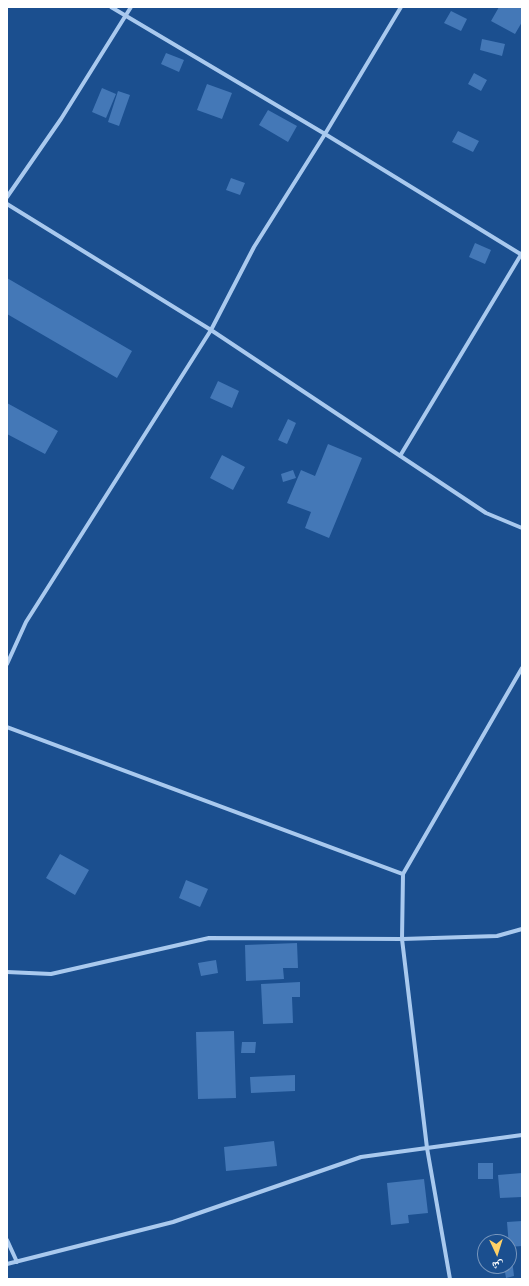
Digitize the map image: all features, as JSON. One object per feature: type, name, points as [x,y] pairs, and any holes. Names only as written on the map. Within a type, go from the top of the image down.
[{"type":"street","points":[[111,7],[325,134],[522,254],[400,456]]},
{"type":"street","points":[[7,196],[61,119],[131,7]]},
{"type":"street","points":[[7,664],[26,622],[211,330],[254,247],[325,134],[401,7]]},
{"type":"street","points":[[7,204],[211,330],[486,513],[522,528]]},
{"type":"street","points":[[450,1279],[427,1148],[402,939],[403,874],[522,668]]},
{"type":"street","points":[[7,727],[403,874]]},
{"type":"street","points":[[7,972],[50,974],[209,938],[402,939],[496,936],[522,929]]},
{"type":"street","points":[[7,1264],[173,1222],[361,1157],[522,1135]]},
{"type":"street","points":[[7,1240],[17,1262]]},
{"type":"building","points":[[499,7],[522,7],[522,22],[515,34],[491,21]]},
{"type":"building","points":[[451,11],[467,19],[461,31],[444,23]]},
{"type":"building","points":[[482,39],[505,44],[502,56],[480,50]]},
{"type":"building","points":[[166,53],[184,60],[179,72],[161,64]]},
{"type":"building","points":[[474,73],[487,80],[481,91],[468,84]]},
{"type":"building","points":[[207,84],[232,93],[222,119],[197,110]]},
{"type":"building","points":[[102,88],[116,94],[106,118],[92,112]]},
{"type":"building","points":[[118,91],[130,95],[119,126],[108,122]]},
{"type":"building","points":[[268,110],[297,126],[288,142],[259,125]]},
{"type":"building","points":[[458,131],[479,141],[473,152],[452,142]]},
{"type":"building","points":[[231,178],[245,183],[240,195],[226,190]]},
{"type":"building","points":[[475,243],[491,250],[485,264],[469,257]]},
{"type":"building","points":[[7,278],[132,351],[117,378],[7,314]]},
{"type":"building","points":[[218,381],[239,391],[232,408],[210,398]]},
{"type":"building","points":[[7,403],[58,431],[45,454],[7,434]]},
{"type":"building","points":[[288,419],[296,423],[287,444],[278,440]]},
{"type":"building","points":[[328,444],[362,458],[329,538],[305,528],[311,512],[287,503],[301,470],[315,476]]},
{"type":"building","points":[[222,455],[245,467],[233,490],[210,478]]},
{"type":"building","points":[[293,470],[296,478],[283,482],[281,474]]},
{"type":"building","points":[[60,854],[89,870],[75,895],[46,878]]},
{"type":"building","points":[[186,880],[208,889],[200,907],[179,898]]},
{"type":"building","points":[[297,943],[298,968],[283,968],[284,979],[246,981],[245,945]]},
{"type":"building","points":[[216,960],[218,973],[201,976],[198,963]]},
{"type":"building","points":[[300,982],[300,997],[292,997],[293,1023],[263,1024],[261,984]]},
{"type":"building","points":[[234,1031],[236,1098],[198,1099],[196,1032]]},
{"type":"building","points":[[242,1042],[256,1042],[255,1053],[241,1053]]},
{"type":"building","points":[[295,1075],[295,1091],[251,1093],[250,1077]]},
{"type":"building","points":[[274,1141],[277,1166],[226,1171],[224,1147]]},
{"type":"building","points":[[478,1163],[493,1163],[493,1179],[478,1179]]},
{"type":"building","points":[[522,1173],[522,1197],[500,1198],[498,1175]]},
{"type":"building","points":[[424,1179],[428,1213],[408,1215],[409,1223],[391,1225],[387,1183]]},
{"type":"building","points":[[522,1221],[522,1246],[517,1246],[517,1234],[508,1234],[507,1222]]},
{"type":"building","points":[[505,1274],[514,1274],[514,1276],[506,1278]]}]
